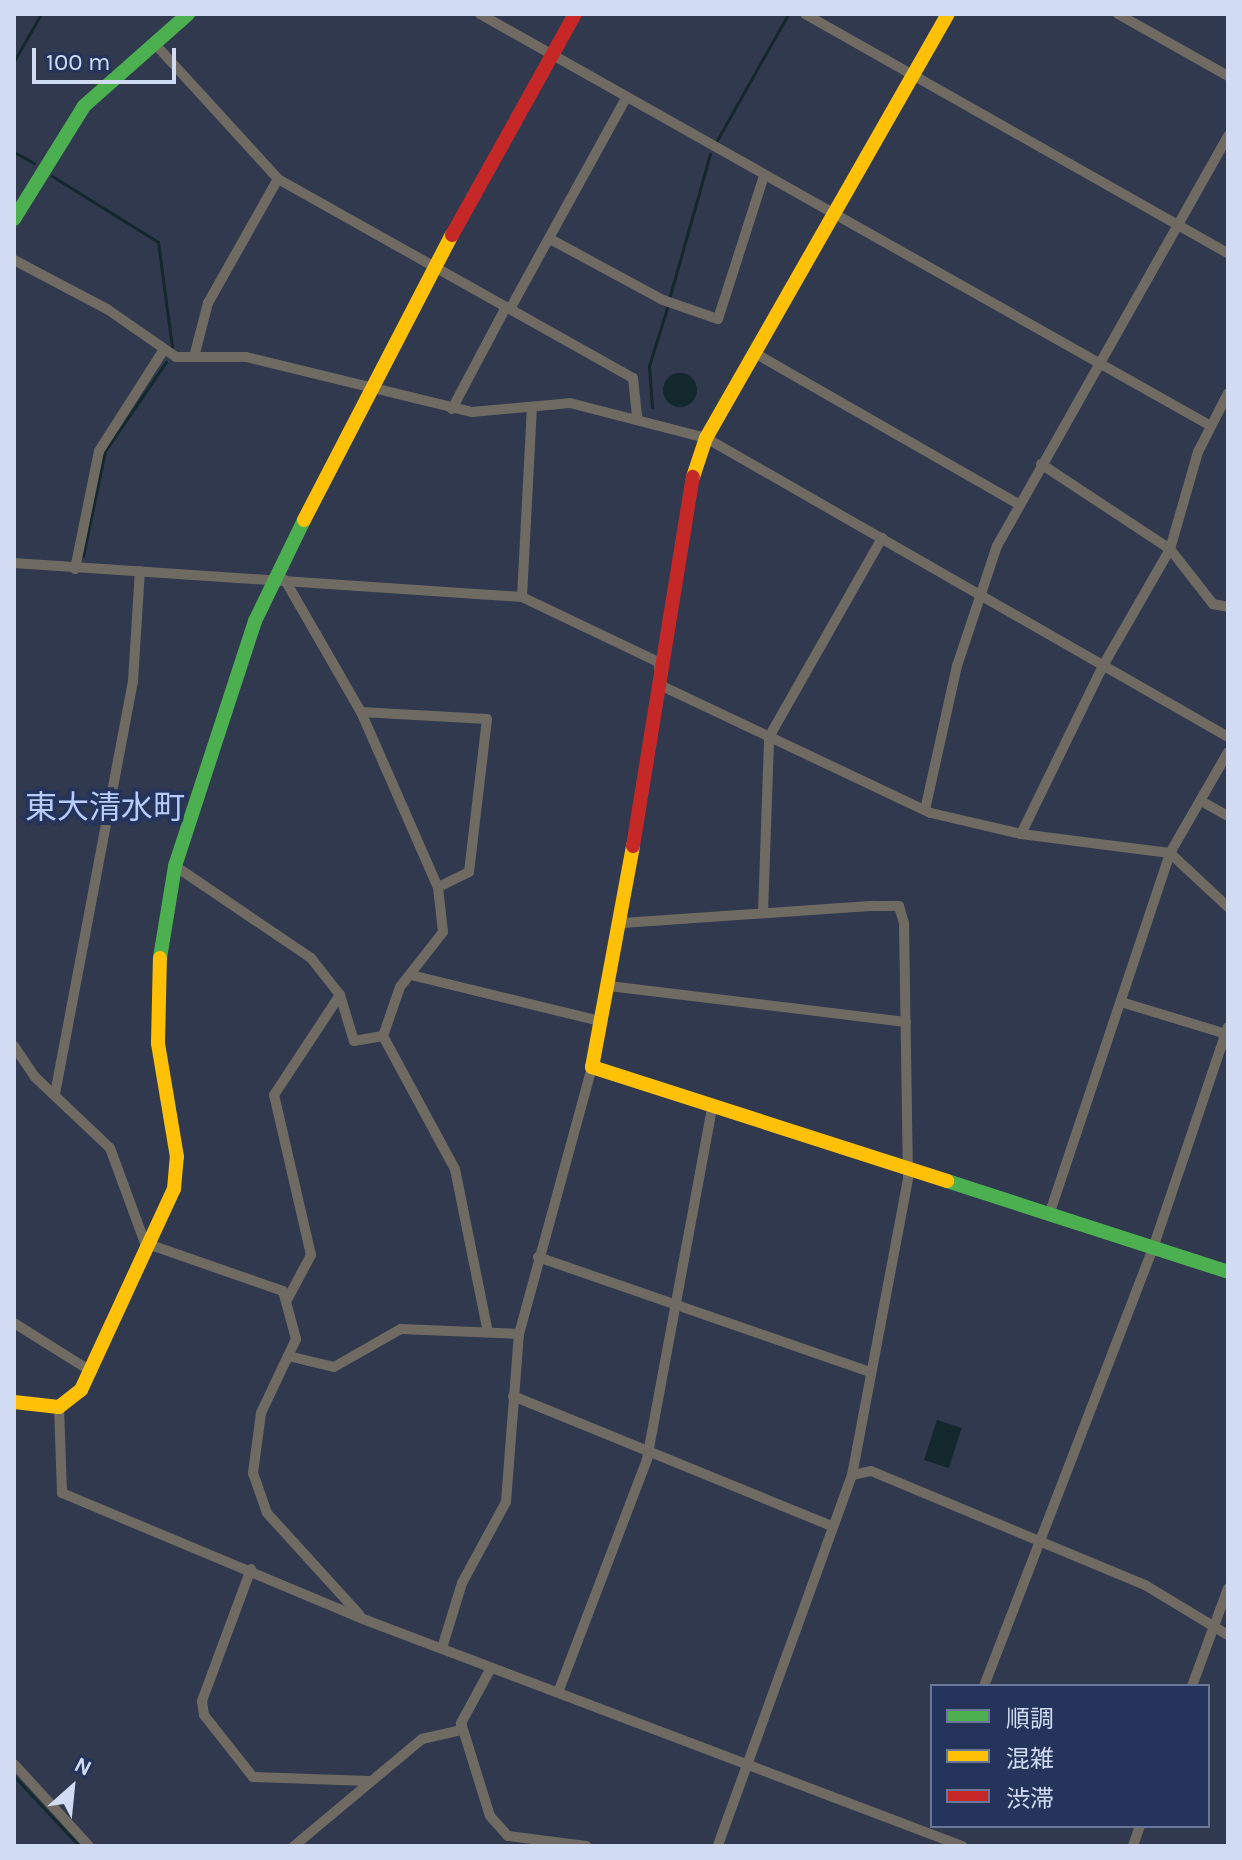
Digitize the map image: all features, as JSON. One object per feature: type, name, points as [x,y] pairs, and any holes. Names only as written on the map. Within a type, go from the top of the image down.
[{"type":"street","points":[[480,14],[1209,425]]},
{"type":"street","points":[[575,14],[367,388],[278,580],[175,866],[157,1000],[177,1175],[145,1243],[125,1308],[92,1372],[59,1407],[62,1493],[251,1569],[363,1619],[491,1668],[559,1690],[748,1765],[933,1830],[962,1846]]},
{"type":"street","points":[[805,14],[1228,253]]},
{"type":"street","points":[[442,1648],[462,1583],[506,1502],[519,1334],[592,1067],[622,923],[658,662],[685,501],[706,438],[948,14]]},
{"type":"street","points":[[1118,14],[1228,76]]},
{"type":"street","points":[[14,219],[84,106],[180,16]]},
{"type":"street","points":[[154,43],[278,179],[633,378],[637,417]]},
{"type":"street","points":[[452,409],[550,239],[626,98]]},
{"type":"street","points":[[925,810],[957,666],[1017,503],[1228,136]]},
{"type":"street","points":[[550,239],[663,300],[718,319],[764,176]]},
{"type":"street","points":[[194,357],[208,303],[278,179]]},
{"type":"street","points":[[14,260],[107,309],[163,351],[194,357],[246,357],[452,409],[570,403],[637,417],[706,438],[1228,737]]},
{"type":"street","points":[[75,569],[99,451],[163,351]]},
{"type":"street","points":[[753,352],[1017,503]]},
{"type":"street","points":[[1021,834],[1104,664],[1170,549],[1209,425],[1228,393]]},
{"type":"street","points":[[522,597],[532,407]]},
{"type":"street","points":[[1041,464],[1170,549],[1213,604],[1228,607]]},
{"type":"street","points":[[763,913],[769,737],[882,538]]},
{"type":"street","points":[[14,563],[522,597],[658,662]]},
{"type":"street","points":[[55,1094],[133,681],[140,571]]},
{"type":"street","points":[[278,580],[361,712],[438,887],[443,932],[411,975],[383,1036]]},
{"type":"street","points":[[658,662],[662,686],[925,810],[1021,834],[1170,853],[1228,907]]},
{"type":"street","points":[[361,712],[487,719],[469,872],[438,887]]},
{"type":"street","points":[[1049,1215],[1170,853],[1228,752]]},
{"type":"street","points":[[1201,801],[1228,816]]},
{"type":"street","points":[[175,866],[311,958],[340,995],[354,1041],[383,1036]]},
{"type":"street","points":[[622,923],[899,906],[906,1022],[908,1171],[868,1371],[852,1475],[829,1525],[718,1846]]},
{"type":"street","points":[[411,975],[600,1021]]},
{"type":"street","points":[[609,986],[906,1022]]},
{"type":"street","points":[[287,1300],[311,1255],[274,1095],[340,995]]},
{"type":"street","points":[[985,1684],[1037,1540],[1153,1248],[1227,1030],[1121,1002]]},
{"type":"street","points":[[383,1036],[455,1169],[488,1332]]},
{"type":"street","points":[[14,1046],[55,1094],[114,1154],[145,1243]]},
{"type":"street","points":[[592,1067],[1228,1272]]},
{"type":"street","points":[[559,1690],[648,1450],[671,1304],[712,1108]]},
{"type":"street","points":[[145,1243],[266,1282],[287,1300],[297,1330],[257,1429],[257,1489],[267,1513],[363,1619]]},
{"type":"street","points":[[538,1257],[868,1371]]},
{"type":"street","points":[[14,1323],[92,1372]]},
{"type":"street","points":[[288,1356],[334,1367],[401,1329],[519,1334]]},
{"type":"street","points":[[513,1396],[829,1525]]},
{"type":"street","points":[[14,1402],[59,1407]]},
{"type":"street","points":[[852,1475],[871,1471],[1145,1585],[1228,1635]]},
{"type":"street","points":[[251,1569],[202,1701],[204,1715],[253,1777],[368,1781]]},
{"type":"street","points":[[1193,1684],[1228,1588]]},
{"type":"street","points":[[491,1668],[462,1730],[498,1831],[586,1846]]},
{"type":"street","points":[[294,1846],[368,1781],[422,1739],[462,1730]]},
{"type":"street","points":[[14,1764],[89,1846]]},
{"type":"shaded area","points":[[680,373],[692,378],[697,390],[692,402],[680,407],[668,402],[663,390],[668,378]]},
{"type":"shaded area","points":[[937,1420],[962,1428],[949,1468],[924,1460]]},
{"type":"waterway","points":[[14,61],[41,14]]},
{"type":"waterway","points":[[716,142],[788,14]]},
{"type":"waterway","points":[[14,152],[34,163]]},
{"type":"waterway","points":[[669,299],[710,154]]},
{"type":"waterway","points":[[52,176],[158,242],[172,347]]},
{"type":"waterway","points":[[652,407],[649,366],[667,308]]},
{"type":"waterway","points":[[83,556],[105,451],[166,362]]},
{"type":"waterway","points":[[14,1776],[79,1846]]},
{"type":"traffic: fast","points":[[14,219],[84,106],[188,14]]},
{"type":"traffic: fast","points":[[160,958],[175,866],[255,621],[304,520]]},
{"type":"traffic: fast","points":[[947,1181],[1228,1272]]},
{"type":"traffic: slow","points":[[693,477],[706,438],[948,14]]},
{"type":"traffic: slow","points":[[304,520],[452,235]]},
{"type":"traffic: slow","points":[[633,846],[592,1067],[947,1181]]},
{"type":"traffic: slow","points":[[14,1402],[59,1407],[81,1390],[174,1189],[177,1157],[158,1043],[160,958]]},
{"type":"traffic: jam","points":[[452,235],[575,14]]},
{"type":"traffic: jam","points":[[633,846],[693,477]]},
{"type":"district","name":"東大清水町","points":[[105,808]]}]
